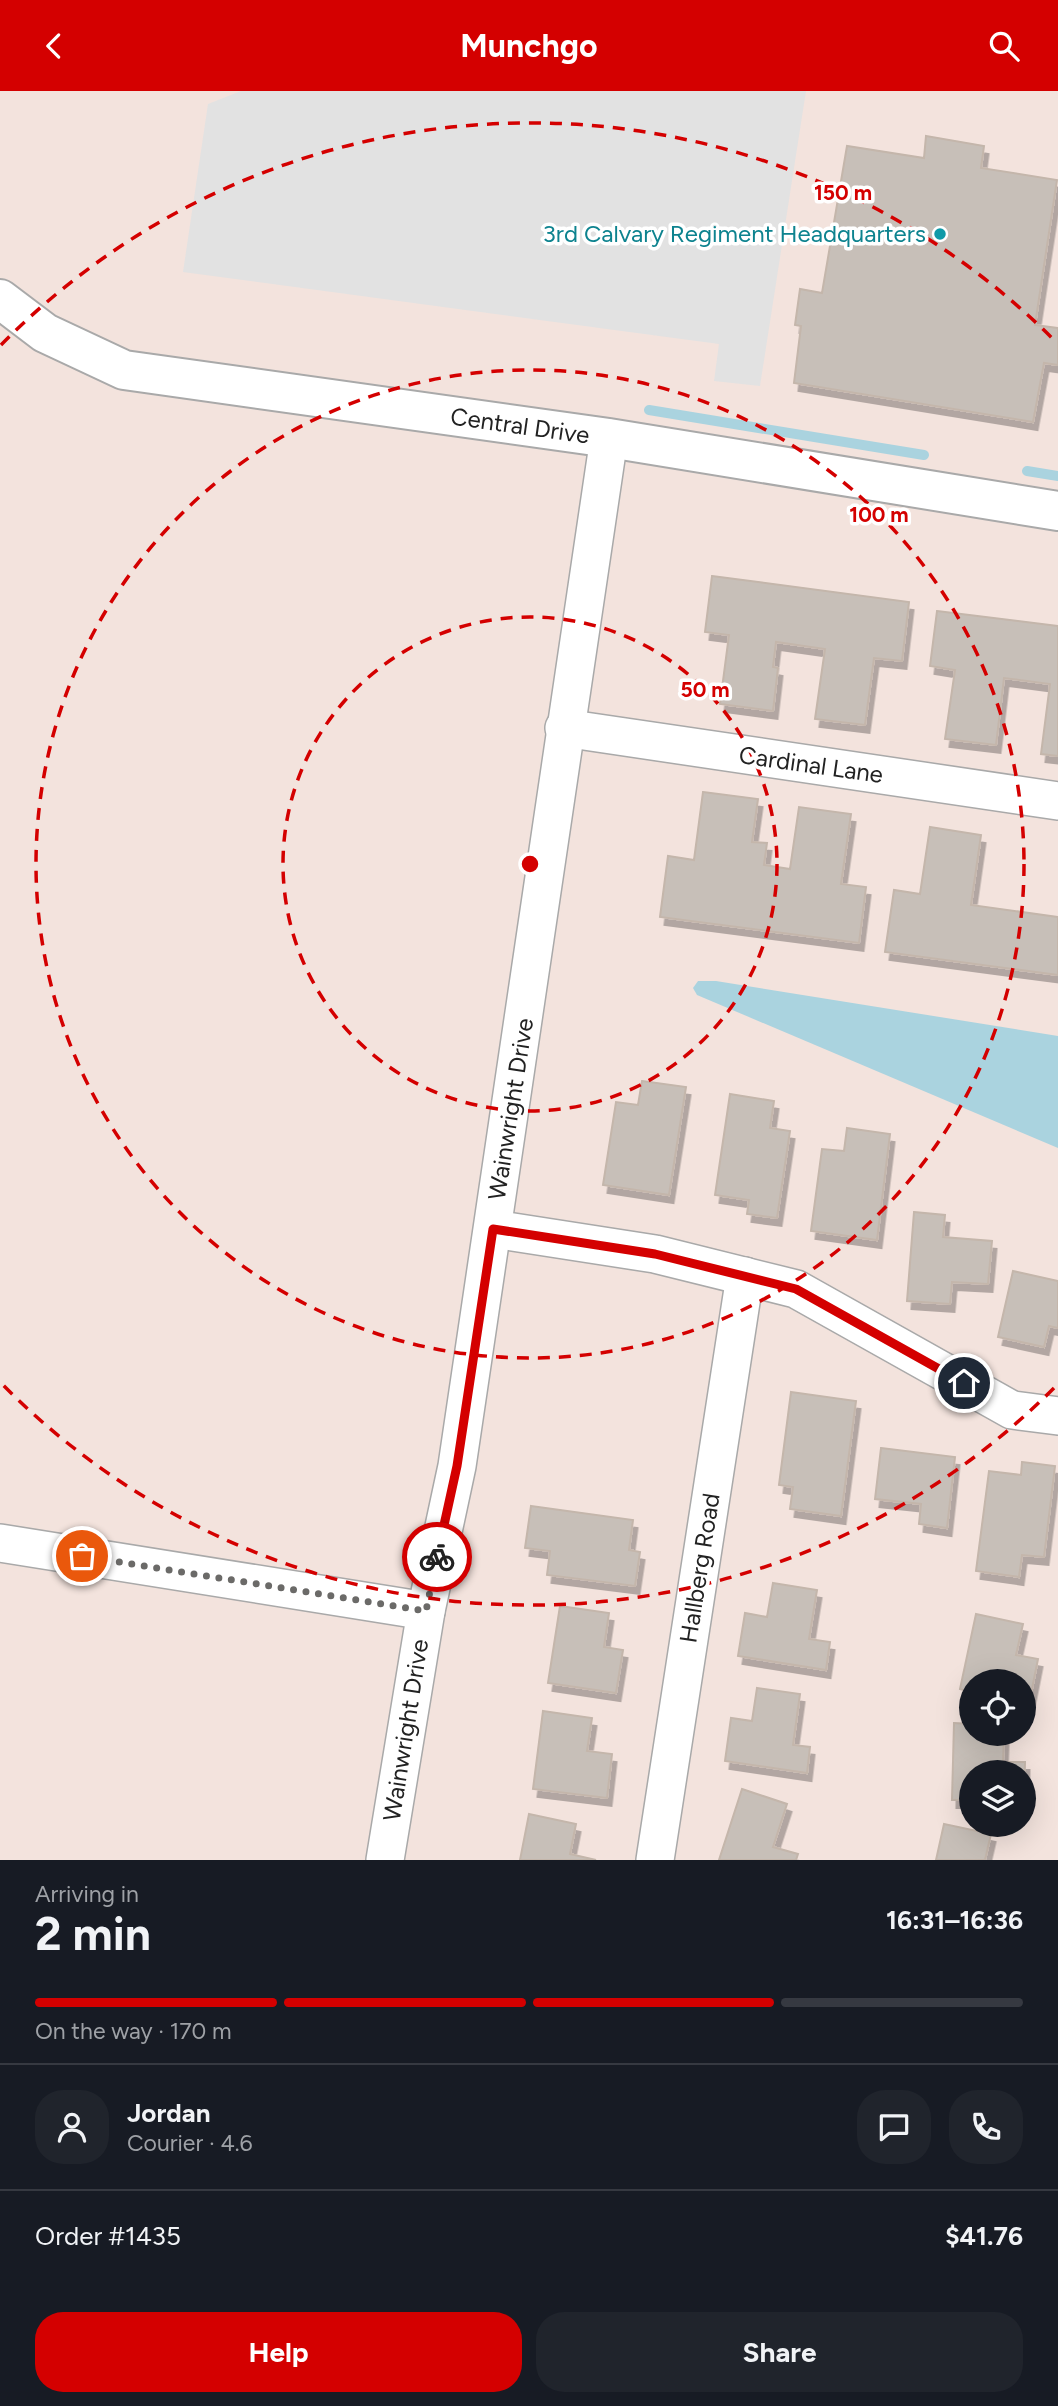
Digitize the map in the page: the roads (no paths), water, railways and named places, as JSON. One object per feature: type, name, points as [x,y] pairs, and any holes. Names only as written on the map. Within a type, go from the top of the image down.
[{"type":"street","name":"Central Drive","points":[[0,299],[45,333],[124,370],[609,438],[1058,510]]},
{"type":"street","name":"Wainwright Drive","points":[[385,1860],[426,1611],[457,1466],[609,438]]},
{"type":"street","name":"Cardinal Lane","points":[[564,728],[1058,801]]},
{"type":"street","points":[[493,1229],[655,1254],[796,1289],[1012,1410],[1058,1416]]},
{"type":"street","name":"Hallberg Road","points":[[654,1860],[745,1276]]},
{"type":"street","points":[[0,1543],[426,1611]]},
{"type":"water","points":[[698,981],[716,981],[1058,1036],[1058,1148],[697,995],[693,988]]},
{"type":"waterway","points":[[649,410],[924,455]]},
{"type":"waterway","points":[[1027,471],[1058,476]]},
{"type":"place","name":"3rd Calvary Regiment Headquarters","points":[[940,234]]}]
